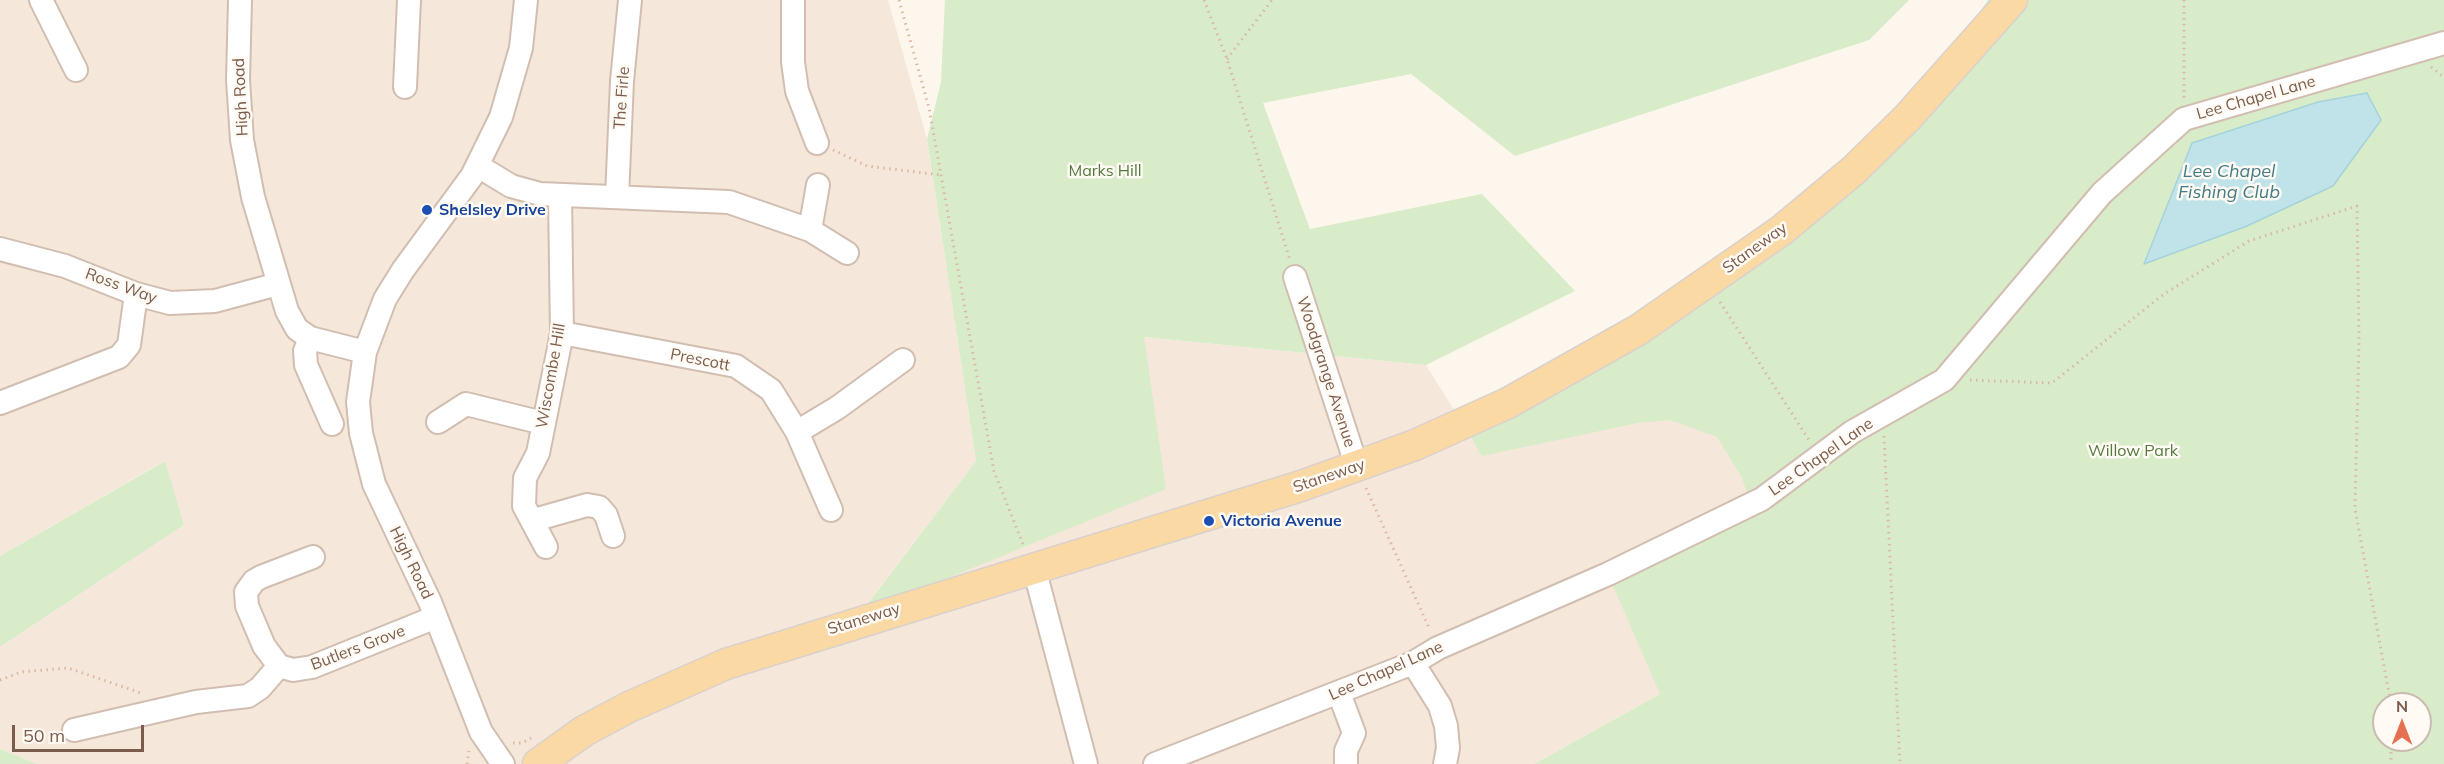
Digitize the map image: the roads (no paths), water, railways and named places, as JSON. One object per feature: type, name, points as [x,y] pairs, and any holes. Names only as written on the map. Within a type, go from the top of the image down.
[{"type":"main road","name":"Staneway","points":[[538,764],[577,736],[622,711],[726,664],[1236,507],[1357,467],[1463,424],[1551,381],[1638,330],[1782,230],[1854,170],[1908,117],[2012,0]]},
{"type":"street","points":[[41,0],[76,70]]},
{"type":"street","name":"High Road","points":[[240,0],[238,80],[242,140],[253,197],[278,284],[292,322],[310,338]]},
{"type":"street","points":[[405,87],[409,0]]},
{"type":"street","name":"High Road","points":[[503,764],[488,743],[474,715],[436,617],[381,500],[368,467],[359,409],[365,352],[379,312],[394,284],[478,166],[494,134],[509,92],[520,48],[526,0]]},
{"type":"street","name":"The Firle","points":[[617,197],[622,81],[630,0]]},
{"type":"street","points":[[793,0],[793,62],[797,91],[818,143]]},
{"type":"street","name":"Lee Chapel Lane","points":[[1155,764],[1413,663],[1438,648],[1608,574],[1762,499],[1852,432],[1944,380],[2102,193],[2184,119],[2444,44]]},
{"type":"street","points":[[478,166],[511,186],[540,194],[729,202],[810,230],[848,253]]},
{"type":"street","points":[[810,230],[818,185]]},
{"type":"street","name":"Wiscombe Hill","points":[[546,546],[534,520],[524,506],[525,478],[538,453],[562,333],[560,195]]},
{"type":"street","name":"Ross Way","points":[[0,249],[65,266],[136,294],[170,303],[200,303],[278,284]]},
{"type":"street","name":"Woodgrange Avenue","points":[[1295,276],[1357,467]]},
{"type":"street","points":[[0,403],[119,357],[129,345],[136,294]]},
{"type":"street","name":"Prescott","points":[[562,333],[736,366],[771,390],[797,432],[831,510]]},
{"type":"street","points":[[332,424],[306,365],[305,351],[310,338],[365,352]]},
{"type":"street","points":[[797,432],[837,408],[903,360]]},
{"type":"street","points":[[438,422],[466,404],[543,423]]},
{"type":"street","points":[[534,520],[588,505],[599,507],[606,515],[613,536]]},
{"type":"street","points":[[74,730],[161,712],[196,702],[248,696],[260,688],[279,666],[269,654],[251,617],[245,598],[254,581],[313,557]]},
{"type":"street","points":[[1034,568],[1086,764]]},
{"type":"street","name":"Butlers Grove","points":[[279,666],[293,670],[312,667],[436,617]]},
{"type":"street","points":[[1413,663],[1440,706],[1446,726],[1448,748],[1446,764]]},
{"type":"street","points":[[1339,693],[1354,734],[1346,751],[1346,764]]},
{"type":"water","name":"Lee Chapel Fishing Club","points":[[2367,93],[2381,120],[2333,186],[2247,226],[2144,264],[2192,143],[2318,102]]},
{"type":"place","name":"Shelsley Drive","points":[[427,210]]},
{"type":"place","name":"Victoria Avenue","points":[[1209,521]]},
{"type":"park label","name":"Marks Hill","points":[[1105,171]]},
{"type":"park label","name":"Willow Park","points":[[2133,451]]}]
